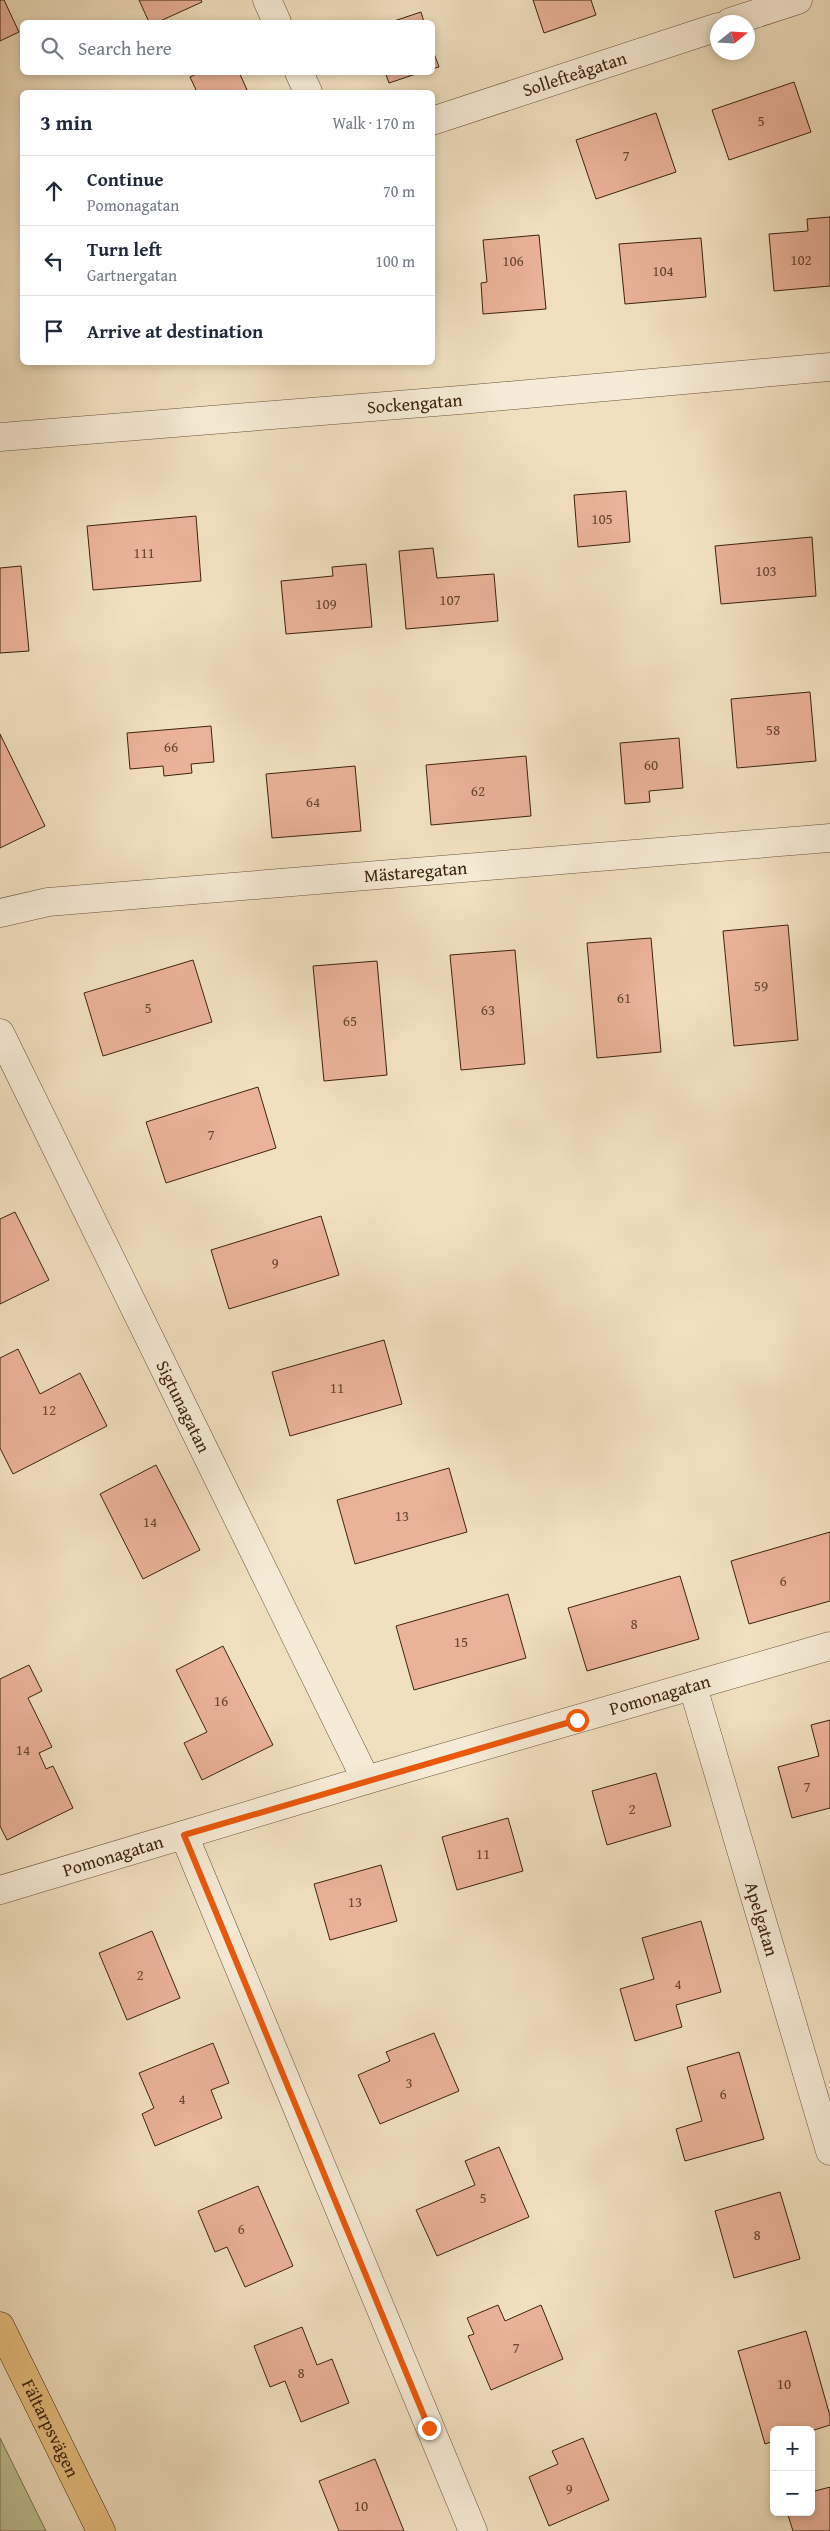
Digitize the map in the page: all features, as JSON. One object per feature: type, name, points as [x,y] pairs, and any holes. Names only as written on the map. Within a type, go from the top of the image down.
[{"type":"main road","name":"Fältarpsvägen","points":[[0,2326],[101,2531]]},
{"type":"street","points":[[267,0],[276,20]]},
{"type":"street","points":[[752,15],[798,0]]},
{"type":"street","name":"Sollefteågatan","points":[[435,120],[710,30]]},
{"type":"street","points":[[300,75],[307,90]]},
{"type":"street","name":"Sockengatan","points":[[0,436],[450,401],[830,367]]},
{"type":"street","name":"Mästaregatan","points":[[0,913],[48,902],[830,838]]},
{"type":"street","name":"Sigtunagatan","points":[[0,1033],[366,1780]]},
{"type":"street","name":"Pomonagatan","points":[[0,1890],[366,1780],[830,1646]]},
{"type":"street","name":"Apelgatan","points":[[693,1687],[830,2151]]},
{"type":"street","points":[[184,1835],[472,2531]]},
{"type":"green space","points":[[0,2438],[46,2531],[0,2531]]},
{"type":"building","points":[[0,0],[4,0],[19,32],[0,41]]},
{"type":"building","points":[[139,0],[201,0],[202,2],[162,20],[148,20]]},
{"type":"building","points":[[533,0],[591,0],[596,15],[544,33]]},
{"type":"building","points":[[421,12],[423,20],[397,20]]},
{"type":"building","points":[[435,56],[439,67],[435,68]]},
{"type":"building","points":[[194,75],[240,75],[247,90],[196,90],[190,77]]},
{"type":"building","points":[[386,75],[413,75],[389,83]]},
{"type":"building","points":[[794,82],[811,132],[729,160],[712,110]]},
{"type":"building","points":[[656,113],[676,172],[596,199],[576,140]]},
{"type":"building","points":[[830,217],[830,286],[774,291],[769,234],[808,231],[807,219]]},
{"type":"building","points":[[539,235],[546,309],[483,314],[481,283],[487,282],[483,240]]},
{"type":"building","points":[[701,238],[706,297],[625,304],[619,244]]},
{"type":"building","points":[[626,491],[630,542],[578,547],[574,495]]},
{"type":"building","points":[[196,516],[201,581],[93,590],[87,526]]},
{"type":"building","points":[[812,537],[816,596],[721,604],[715,546]]},
{"type":"building","points":[[433,548],[437,578],[494,574],[498,621],[406,629],[399,551]]},
{"type":"building","points":[[366,564],[372,627],[286,634],[281,581],[333,576],[332,567]]},
{"type":"building","points":[[21,566],[29,651],[0,653],[0,568]]},
{"type":"building","points":[[810,692],[816,761],[737,768],[731,699]]},
{"type":"building","points":[[211,726],[214,762],[191,764],[192,773],[164,776],[163,766],[130,769],[127,733]]},
{"type":"building","points":[[0,734],[45,826],[0,848]]},
{"type":"building","points":[[679,738],[683,788],[649,791],[650,802],[625,804],[620,743]]},
{"type":"building","points":[[526,756],[531,816],[431,825],[426,765]]},
{"type":"building","points":[[355,766],[361,831],[272,838],[266,774]]},
{"type":"building","points":[[788,925],[798,1040],[734,1046],[723,931]]},
{"type":"building","points":[[651,938],[661,1052],[597,1058],[587,943]]},
{"type":"building","points":[[515,950],[525,1064],[461,1070],[450,955]]},
{"type":"building","points":[[193,960],[212,1022],[103,1056],[84,993]]},
{"type":"building","points":[[377,961],[387,1075],[324,1081],[313,966]]},
{"type":"building","points":[[258,1087],[276,1148],[166,1183],[146,1122]]},
{"type":"building","points":[[15,1212],[49,1280],[0,1304],[0,1219]]},
{"type":"building","points":[[321,1216],[339,1275],[229,1309],[211,1250]]},
{"type":"building","points":[[384,1340],[402,1404],[290,1436],[272,1372]]},
{"type":"building","points":[[18,1349],[40,1394],[80,1373],[107,1426],[13,1474],[0,1448],[0,1358]]},
{"type":"building","points":[[156,1465],[200,1550],[143,1579],[100,1494]]},
{"type":"building","points":[[449,1468],[467,1532],[355,1564],[337,1500]]},
{"type":"building","points":[[830,1532],[830,1601],[749,1624],[731,1561]]},
{"type":"building","points":[[680,1576],[699,1639],[587,1671],[568,1608]]},
{"type":"building","points":[[508,1594],[526,1658],[414,1690],[396,1626]]},
{"type":"building","points":[[223,1646],[273,1745],[202,1780],[184,1743],[207,1732],[176,1670]]},
{"type":"building","points":[[29,1665],[42,1691],[28,1698],[52,1747],[39,1753],[46,1769],[53,1766],[73,1808],[7,1840],[0,1826],[0,1679]]},
{"type":"building","points":[[830,1720],[830,1808],[792,1818],[778,1767],[819,1756],[811,1725]]},
{"type":"building","points":[[656,1773],[671,1826],[607,1845],[592,1791]]},
{"type":"building","points":[[508,1818],[523,1871],[457,1890],[442,1837]]},
{"type":"building","points":[[381,1865],[397,1921],[330,1940],[314,1884]]},
{"type":"building","points":[[701,1921],[721,1992],[676,2005],[682,2027],[635,2041],[620,1989],[654,1979],[642,1938]]},
{"type":"building","points":[[152,1931],[180,1998],[127,2020],[99,1953]]},
{"type":"building","points":[[434,2033],[459,2091],[380,2124],[358,2075],[390,2061],[386,2052]]},
{"type":"building","points":[[213,2043],[229,2083],[211,2090],[222,2118],[155,2146],[142,2114],[154,2108],[139,2073]]},
{"type":"building","points":[[739,2052],[764,2139],[685,2161],[676,2129],[702,2121],[687,2067]]},
{"type":"building","points":[[499,2147],[529,2217],[437,2256],[416,2210],[475,2185],[465,2161]]},
{"type":"building","points":[[258,2186],[293,2266],[245,2287],[227,2247],[215,2252],[198,2211]]},
{"type":"building","points":[[780,2192],[800,2259],[734,2278],[715,2211]]},
{"type":"building","points":[[498,2305],[505,2321],[541,2305],[563,2359],[491,2390],[468,2336],[474,2334],[467,2318]]},
{"type":"building","points":[[302,2327],[317,2365],[332,2359],[349,2403],[301,2422],[285,2381],[270,2387],[254,2346]]},
{"type":"building","points":[[806,2331],[830,2416],[830,2425],[815,2430],[815,2426],[770,2426],[770,2442],[765,2444],[738,2351]]},
{"type":"building","points":[[583,2438],[609,2500],[549,2526],[529,2477],[558,2464],[552,2451]]},
{"type":"building","points":[[375,2459],[404,2531],[339,2531],[319,2481]]},
{"type":"building","points":[[830,2487],[830,2531],[793,2531],[788,2516],[815,2516],[815,2491]]},
{"type":"route","points":[[429,2428],[184,1835],[366,1780],[577,1720]]}]
